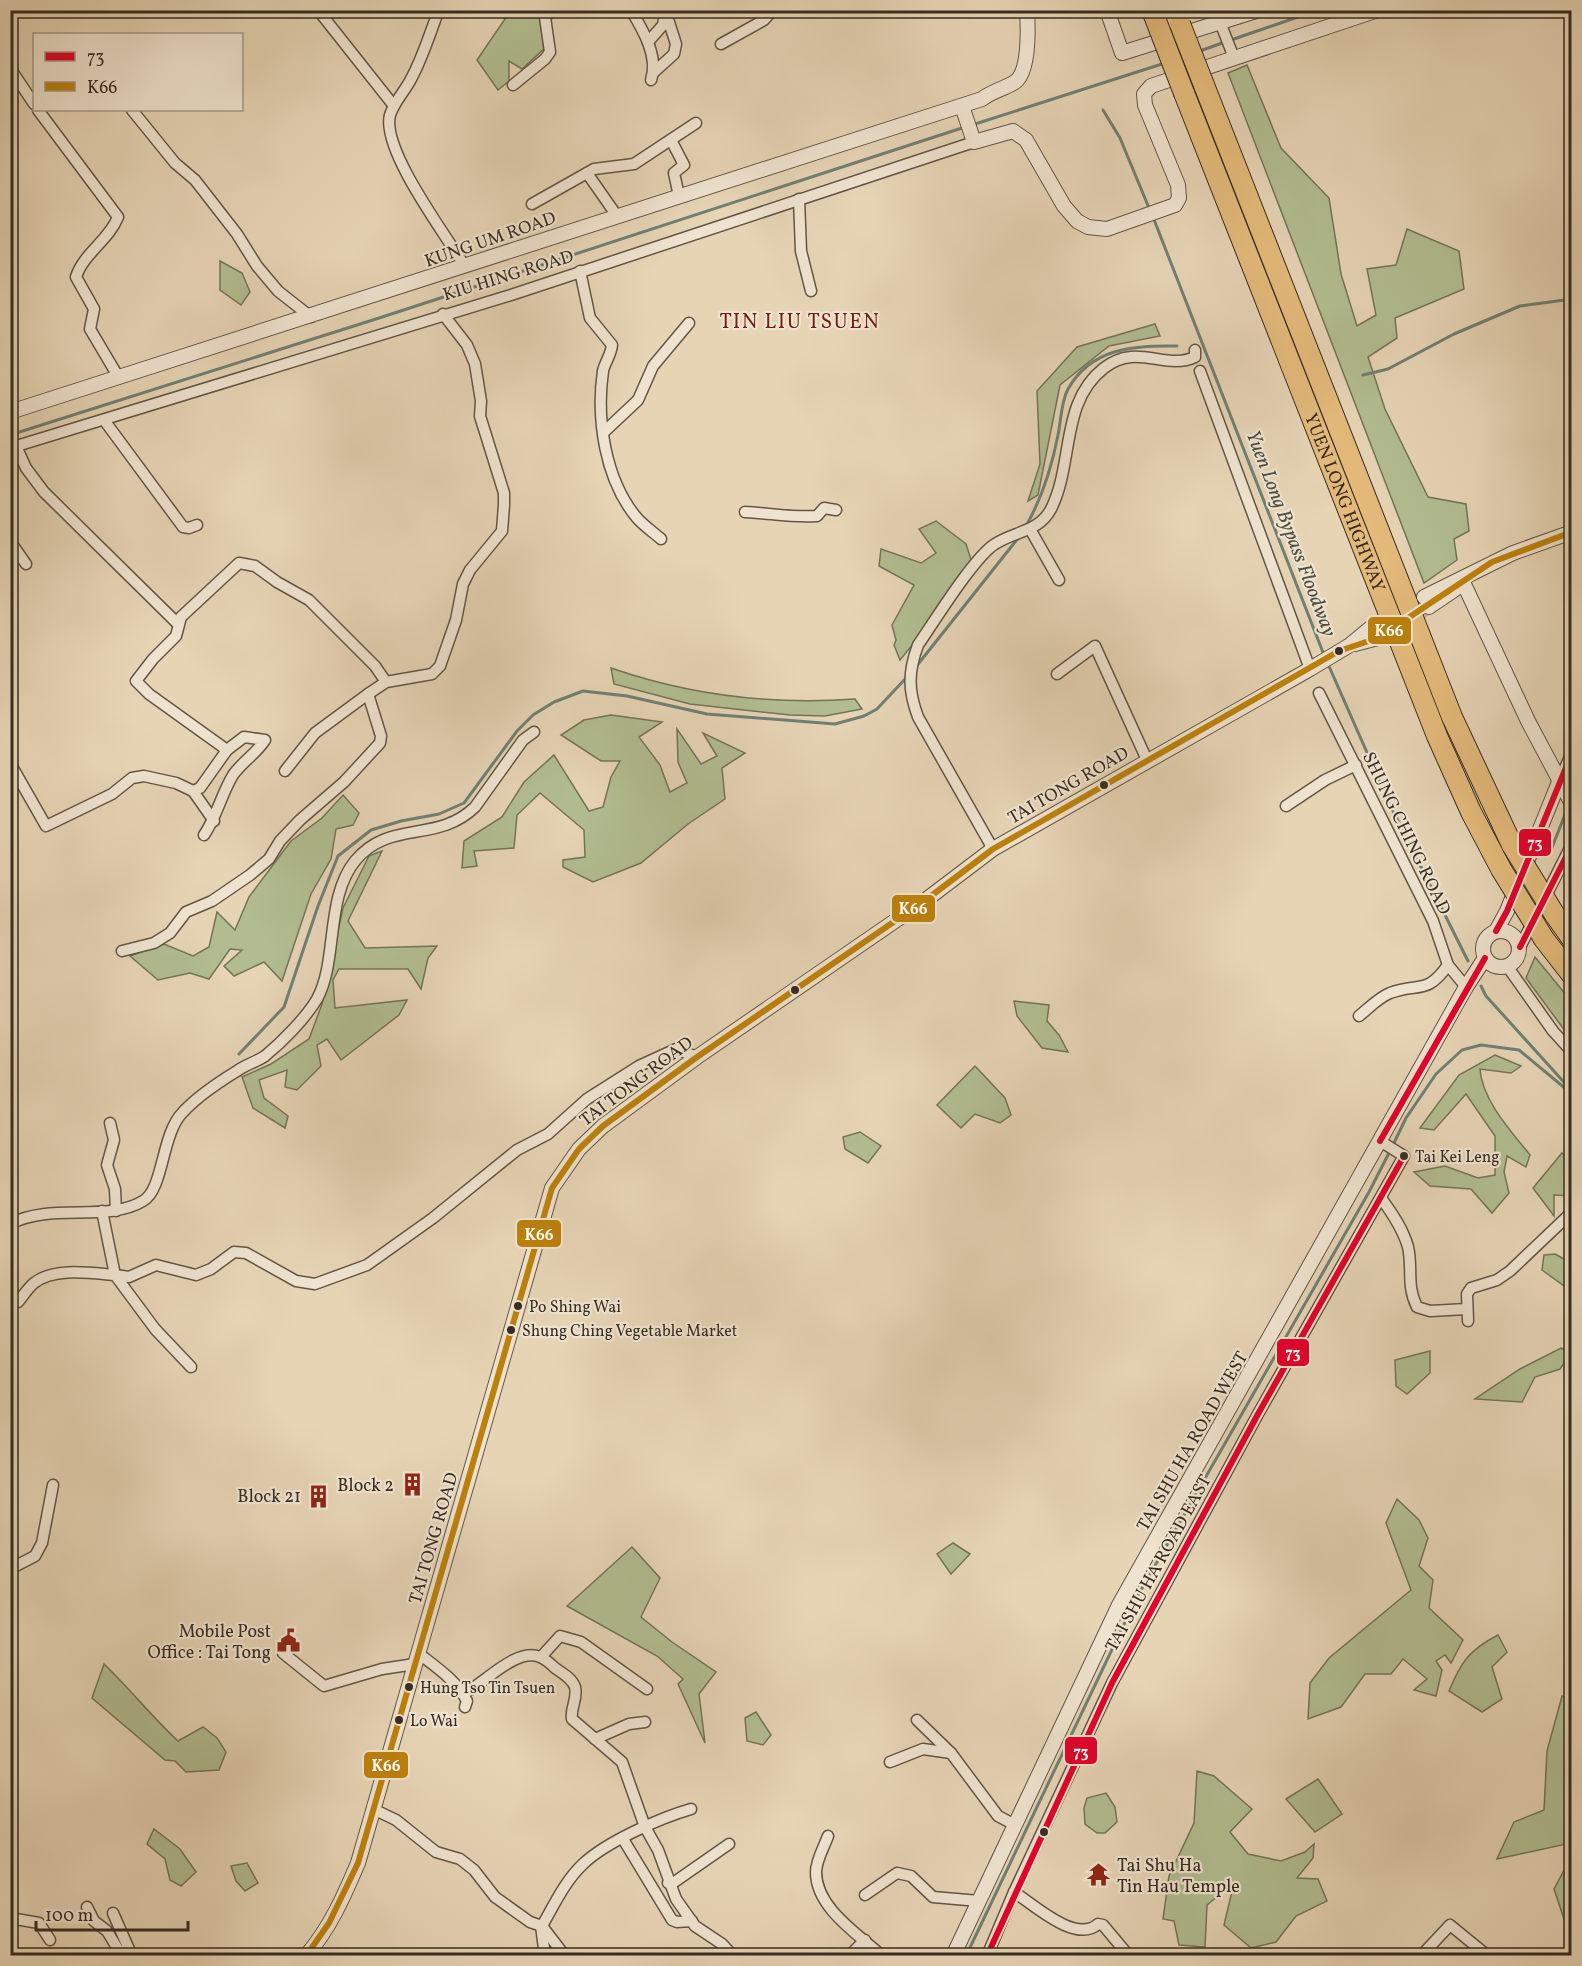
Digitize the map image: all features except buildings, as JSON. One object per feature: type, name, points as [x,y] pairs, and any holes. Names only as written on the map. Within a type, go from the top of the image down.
[{"type":"highway","name":"YUEN LONG HIGHWAY","points":[[1152,10],[1437,736],[1471,812],[1501,869],[1544,939],[1572,975]]},
{"type":"highway","name":"YUEN LONG HIGHWAY","points":[[1178,17],[1452,717],[1512,845],[1572,939]]},
{"type":"street","points":[[318,10],[394,106]]},
{"type":"street","points":[[444,10],[437,15],[412,78],[394,106],[389,124],[392,144],[464,266]]},
{"type":"street","points":[[513,85],[545,59],[550,52],[545,17],[553,10]]},
{"type":"street","points":[[631,10],[648,42],[652,76],[674,54],[675,44],[665,13]]},
{"type":"street","points":[[721,44],[764,20],[773,10]]},
{"type":"street","name":"KUNG UM ROAD","points":[[10,412],[311,317],[982,99],[1020,78],[1024,70],[1029,34],[1027,10]]},
{"type":"street","points":[[1107,10],[1122,53],[1259,10]]},
{"type":"street","points":[[1220,22],[1234,58],[1378,10]]},
{"type":"street","points":[[648,42],[659,32],[665,13]]},
{"type":"street","name":"KIU HING ROAD","points":[[14,447],[580,271],[1013,131],[1026,140],[1064,206],[1077,221],[1088,227],[1107,229],[1175,205],[1179,198],[1178,185],[1145,105],[1144,93],[1151,86],[1234,58]]},
{"type":"street","points":[[10,68],[33,102]]},
{"type":"street","points":[[962,106],[974,142]]},
{"type":"street","points":[[39,111],[118,217],[103,241],[79,268],[76,277],[94,309],[90,329],[119,378]]},
{"type":"street","points":[[133,111],[175,163],[195,180],[237,234],[257,266],[278,291],[311,317]]},
{"type":"street","points":[[532,204],[601,166],[634,164],[696,123]]},
{"type":"street","points":[[41,133],[51,128]]},
{"type":"street","points":[[671,140],[684,165],[674,173],[679,196]]},
{"type":"street","points":[[586,173],[617,216]]},
{"type":"street","points":[[799,199],[801,251],[811,291]]},
{"type":"street","points":[[580,271],[590,318],[612,345],[603,377],[606,454],[620,494],[637,518],[662,539]]},
{"type":"street","points":[[285,771],[315,733],[368,694],[386,682],[432,674],[440,666],[470,570],[502,531],[504,493],[480,416],[481,401],[475,364],[466,345],[442,314]]},
{"type":"street","points":[[604,432],[638,400],[653,366],[689,323]]},
{"type":"street","points":[[993,849],[918,717],[909,695],[910,664],[918,645],[990,547],[1034,527],[1051,508],[1078,396],[1090,380],[1112,362],[1122,358],[1142,355],[1185,362],[1195,357],[1195,350]]},
{"type":"street","points":[[1200,372],[1310,669]]},
{"type":"street","points":[[104,420],[183,527],[189,528],[197,525]]},
{"type":"street","points":[[14,447],[44,492],[178,624]]},
{"type":"street","points":[[745,512],[777,513],[800,517],[818,516],[824,508],[836,510]]},
{"type":"street","points":[[1034,527],[1059,580]]},
{"type":"street","points":[[1427,602],[1452,581],[1462,580],[1513,553],[1572,532]]},
{"type":"street","points":[[10,541],[26,564]]},
{"type":"street","points":[[227,750],[149,694],[136,681],[153,658],[176,636],[181,617],[239,564],[247,562],[309,600],[375,666],[386,682]]},
{"type":"street","points":[[1462,580],[1572,804]]},
{"type":"street","name":"TAI TONG ROAD","points":[[307,1955],[321,1938],[343,1900],[358,1863],[552,1188],[579,1149],[603,1125],[697,1057],[910,911],[993,849],[1376,632]]},
{"type":"street","points":[[1057,674],[1095,646],[1147,760]]},
{"type":"street","name":"SHUNG CHING ROAD","points":[[1319,693],[1433,921],[1448,965],[1466,987]]},
{"type":"street","points":[[122,951],[154,943],[170,933],[186,912],[212,901],[250,875],[269,859],[280,841],[300,820],[344,782],[380,743],[381,736],[368,694]]},
{"type":"street","points":[[10,1224],[43,1213],[116,1211],[147,1198],[153,1189],[171,1127],[183,1112],[237,1070],[263,1057],[317,999],[341,885],[357,858],[371,844],[392,836],[449,826],[466,817],[528,743],[534,732]]},
{"type":"street","points":[[193,791],[200,788],[227,750],[244,737],[265,740],[234,773],[218,805],[214,821],[204,834]]},
{"type":"street","name":"TAI SHU HA ROAD WEST","points":[[953,1956],[1119,1605],[1466,987],[1485,958],[1483,949],[1485,940],[1496,931],[1507,911],[1562,786],[1572,752]]},
{"type":"street","points":[[1286,806],[1325,780],[1356,765]]},
{"type":"street","points":[[12,766],[46,826],[112,794],[132,778],[154,778],[193,791],[214,821]]},
{"type":"street","points":[[1485,958],[1499,967],[1514,962],[1572,844]]},
{"type":"street","points":[[1496,931],[1509,932],[1518,940],[1520,947]]},
{"type":"street","points":[[1359,1016],[1375,1002],[1392,992],[1430,985],[1448,965]]},
{"type":"street","points":[[1507,966],[1553,1031],[1572,1053]]},
{"type":"street","points":[[18,1302],[34,1283],[52,1275],[87,1272],[129,1277],[156,1265],[196,1275],[211,1269],[234,1252],[246,1253],[296,1281],[315,1284],[367,1265],[433,1218],[517,1150],[548,1134],[587,1099],[630,1071],[676,1049],[697,1057]]},
{"type":"street","points":[[110,1123],[114,1140],[107,1165],[115,1189],[116,1211]]},
{"type":"street","name":"TAI SHU HA ROAD EAST","points":[[987,1956],[1014,1892],[1112,1683],[1404,1156],[1380,1141]]},
{"type":"street","points":[[1381,1198],[1395,1215],[1408,1248],[1410,1292],[1418,1307],[1430,1311],[1467,1309]]},
{"type":"street","points":[[102,1211],[115,1275],[155,1329],[191,1367]]},
{"type":"street","points":[[1468,1321],[1467,1294],[1471,1288],[1497,1280],[1510,1271],[1572,1212]]},
{"type":"street","points":[[10,1569],[34,1556],[42,1543],[53,1485]]},
{"type":"street","points":[[540,1657],[560,1636],[571,1638],[581,1642],[647,1689]]},
{"type":"street","points":[[283,1653],[324,1686],[416,1659],[447,1676],[463,1694],[467,1701],[465,1707]]},
{"type":"street","points":[[463,1694],[515,1658],[527,1654],[540,1657],[574,1684],[577,1697],[572,1719],[622,1762],[645,1827],[658,1850],[668,1882],[700,1931],[722,1944],[733,1956]]},
{"type":"street","points":[[917,1720],[951,1754],[998,1816],[1015,1825]]},
{"type":"street","points":[[595,1739],[629,1724],[645,1722]]},
{"type":"street","points":[[890,1762],[923,1749],[951,1754]]},
{"type":"street","points":[[373,1809],[396,1820],[436,1852],[460,1859],[474,1869],[495,1897],[530,1922],[541,1926],[565,1956]]},
{"type":"street","points":[[545,1956],[541,1926],[561,1891],[584,1863],[645,1827],[691,1809]]},
{"type":"street","points":[[828,1836],[816,1871],[820,1892],[835,1913],[882,1956]]},
{"type":"street","points":[[623,1839],[672,1920],[692,1921]]},
{"type":"street","points":[[668,1882],[673,1883],[729,1844]]},
{"type":"street","points":[[865,1895],[897,1873],[911,1876],[933,1897],[979,1901]]},
{"type":"street","points":[[1014,1892],[1083,1932],[1091,1930],[1098,1924],[1103,1925],[1129,1956]]},
{"type":"street","points":[[87,1907],[94,1921],[107,1931],[119,1951],[131,1953]]},
{"type":"street","points":[[113,1913],[131,1953]]},
{"type":"street","points":[[10,1918],[39,1923],[51,1940]]},
{"type":"street","points":[[1421,1956],[1450,1925],[1488,1956]]},
{"type":"street","points":[[849,1956],[865,1940]]},
{"type":"green space","points":[[494,11],[541,11],[539,14],[546,47],[522,69],[509,61],[509,81],[498,90],[477,60],[505,19]]},
{"type":"green space","points":[[1247,65],[1281,148],[1329,198],[1341,274],[1357,326],[1376,315],[1367,269],[1396,265],[1407,229],[1459,251],[1464,289],[1395,318],[1397,338],[1368,357],[1385,409],[1428,497],[1466,504],[1469,531],[1454,539],[1457,560],[1424,583],[1228,73]]},
{"type":"green space","points":[[220,261],[242,273],[250,292],[241,305],[220,290]]},
{"type":"green space","points":[[1155,324],[1160,336],[1109,346],[1060,385],[1038,495],[1028,501],[1040,464],[1037,391],[1077,347]]},
{"type":"green space","points":[[936,521],[966,544],[974,569],[900,660],[894,645],[896,640],[892,625],[914,585],[879,566],[881,549],[921,563],[936,553],[919,529]]},
{"type":"green space","points":[[611,668],[670,685],[732,696],[793,700],[855,699],[862,709],[825,716],[790,715],[690,704],[614,684]]},
{"type":"green space","points":[[611,715],[662,722],[639,737],[660,765],[670,792],[687,783],[678,762],[677,729],[701,764],[717,756],[703,733],[745,753],[722,768],[725,799],[688,824],[641,863],[593,882],[563,867],[563,860],[585,857],[584,830],[540,793],[517,815],[514,848],[474,851],[477,866],[462,868],[464,841],[502,817],[524,782],[554,755],[589,811],[603,807],[611,777],[620,761],[601,761],[561,735],[584,720]]},
{"type":"green space","points":[[343,795],[359,813],[353,825],[336,829],[331,859],[311,894],[282,981],[264,962],[234,976],[224,966],[242,950],[230,949],[209,979],[190,973],[158,980],[130,956],[164,944],[193,956],[209,947],[217,912],[235,930],[249,897],[291,841],[322,818]]},
{"type":"green space","points":[[382,851],[348,921],[365,948],[437,946],[428,958],[421,989],[408,969],[339,969],[333,980],[335,1008],[407,1000],[399,1015],[341,1060],[327,1039],[317,1045],[321,1066],[297,1090],[285,1087],[287,1070],[259,1080],[264,1098],[288,1116],[285,1128],[253,1108],[242,1077],[271,1064],[309,1039],[322,1004],[343,908],[369,856]]},
{"type":"green space","points":[[1535,957],[1571,1001],[1571,1039],[1526,978]]},
{"type":"green space","points":[[1014,1001],[1049,1005],[1047,1021],[1059,1035],[1068,1052],[1042,1048],[1017,1016]]},
{"type":"green space","points":[[1495,1055],[1521,1066],[1511,1073],[1480,1069],[1482,1081],[1492,1104],[1530,1155],[1526,1167],[1507,1156],[1504,1172],[1509,1193],[1492,1213],[1471,1189],[1430,1186],[1414,1172],[1445,1166],[1478,1178],[1495,1175],[1495,1136],[1466,1094],[1434,1130],[1420,1128],[1459,1075]]},
{"type":"green space","points":[[975,1066],[1005,1098],[1011,1115],[1000,1123],[975,1114],[961,1128],[937,1105]]},
{"type":"green space","points":[[860,1132],[881,1146],[868,1163],[845,1149],[843,1137]]},
{"type":"green space","points":[[1562,1153],[1571,1163],[1571,1196],[1554,1195],[1554,1216],[1533,1188]]},
{"type":"green space","points":[[1555,1254],[1571,1263],[1571,1291],[1542,1270],[1544,1255]]},
{"type":"green space","points":[[1561,1348],[1571,1353],[1560,1369],[1535,1377],[1522,1402],[1475,1399],[1520,1369]]},
{"type":"green space","points":[[1430,1351],[1430,1373],[1407,1394],[1396,1386],[1395,1360]]},
{"type":"green space","points":[[1397,1499],[1419,1520],[1428,1538],[1419,1566],[1433,1580],[1429,1608],[1463,1640],[1451,1663],[1445,1655],[1436,1661],[1442,1670],[1436,1696],[1414,1690],[1427,1679],[1403,1659],[1391,1674],[1365,1674],[1341,1707],[1308,1719],[1310,1683],[1329,1658],[1411,1590],[1386,1523]]},
{"type":"green space","points":[[953,1543],[970,1554],[951,1574],[937,1554]]},
{"type":"green space","points":[[632,1547],[660,1578],[641,1617],[672,1642],[716,1672],[699,1694],[705,1743],[678,1684],[683,1679],[657,1656],[567,1606]]},
{"type":"green space","points":[[1498,1635],[1507,1652],[1492,1667],[1502,1699],[1482,1712],[1449,1691],[1467,1658],[1480,1646]]},
{"type":"green space","points":[[104,1664],[178,1741],[203,1727],[217,1738],[226,1752],[219,1770],[186,1772],[175,1761],[165,1760],[92,1698]]},
{"type":"green space","points":[[1562,1696],[1571,1699],[1571,1843],[1497,1859],[1514,1822],[1544,1810],[1547,1751]]},
{"type":"green space","points":[[756,1712],[771,1735],[763,1745],[747,1741],[745,1718]]},
{"type":"green space","points":[[1197,1771],[1214,1776],[1252,1809],[1230,1832],[1248,1854],[1281,1861],[1305,1852],[1314,1844],[1313,1858],[1297,1878],[1318,1879],[1327,1901],[1296,1916],[1276,1942],[1251,1948],[1224,1925],[1234,1883],[1207,1905],[1205,1947],[1179,1945],[1174,1921],[1163,1919],[1169,1876],[1194,1823]]},
{"type":"green space","points":[[1318,1779],[1342,1814],[1315,1832],[1286,1799]]},
{"type":"green space","points":[[1106,1793],[1115,1807],[1117,1822],[1105,1833],[1097,1833],[1085,1824],[1084,1808],[1087,1798]]},
{"type":"green space","points":[[154,1829],[180,1849],[196,1872],[181,1886],[170,1880],[165,1859],[147,1844]]},
{"type":"green space","points":[[1571,1857],[1571,1927],[1564,1919],[1554,1889]]},
{"type":"green space","points":[[247,1863],[258,1883],[245,1891],[236,1881],[231,1866]]},
{"type":"waterway","points":[[1231,40],[1318,10]]},
{"type":"waterway","points":[[1197,52],[1225,42]]},
{"type":"waterway","points":[[972,125],[1165,63]]},
{"type":"waterway","name":"Yuen Long Bypass Floodway","points":[[1103,110],[1120,138],[1149,208]]},
{"type":"waterway","points":[[10,435],[376,319],[965,127]]},
{"type":"waterway","name":"Yuen Long Bypass Floodway","points":[[1153,217],[1324,655]]},
{"type":"waterway","points":[[1363,375],[1388,369],[1454,334],[1520,306],[1572,299]]},
{"type":"waterway","points":[[1026,526],[1042,493],[1056,447],[1066,394],[1078,375],[1101,357],[1115,352],[1130,348],[1177,346]]},
{"type":"waterway","points":[[915,668],[1019,537]]},
{"type":"waterway","name":"Yuen Long Bypass Floodway","points":[[1328,664],[1391,807],[1468,961]]},
{"type":"waterway","points":[[239,1054],[284,1007],[318,906],[338,856],[371,830],[401,821],[439,814],[464,803],[517,731],[533,715],[554,702],[583,691],[627,696],[707,714],[835,724],[864,716],[877,709],[907,677]]},
{"type":"waterway","points":[[1551,850],[1568,807]]},
{"type":"waterway","name":"Yuen Long Bypass Floodway","points":[[1481,986],[1486,996],[1572,1091]]},
{"type":"waterway","points":[[1393,1145],[1406,1118],[1436,1074],[1462,1050],[1481,1045],[1519,1050],[1572,1094]]},
{"type":"waterway","points":[[966,1956],[1137,1597],[1369,1192],[1390,1151]]},
{"type":"tunnel","points":[[1373,626],[1424,597]]},
{"type":"tunnel","points":[[1378,638],[1429,607]]},
{"type":"transit line","name":"K66","points":[[306,1956],[329,1923],[358,1863],[552,1188],[579,1149],[603,1126],[697,1057],[927,899],[993,849],[1339,651],[1378,638],[1492,562],[1572,532]]},
{"type":"transit line","name":"73","points":[[1496,931],[1507,911],[1572,753]]},
{"type":"transit line","name":"73","points":[[1520,947],[1572,845]]},
{"type":"transit line","name":"73","points":[[1380,1141],[1485,958]]},
{"type":"transit line","name":"73","points":[[987,1956],[1112,1683],[1258,1414],[1404,1156]]},
{"type":"place","name":"Tai Kei Leng","points":[[1404,1156]]},
{"type":"place","name":"Po Shing Wai","points":[[518,1306]]},
{"type":"place","name":"Shung Ching Vegetable Market","points":[[511,1330]]},
{"type":"place","name":"Block 2","points":[[412,1485]]},
{"type":"place","name":"Block 21","points":[[319,1496]]},
{"type":"place","name":"Mobile Post Office : Tai Tong","points":[[289,1641]]},
{"type":"place","name":"Hung Tso Tin Tsuen","points":[[409,1687]]},
{"type":"place","name":"Lo Wai","points":[[399,1720]]},
{"type":"place","name":"Tai Shu Ha Tin Hau Temple","points":[[1099,1875]]},
{"type":"district","name":"TIN LIU TSUEN","points":[[800,321]]}]
